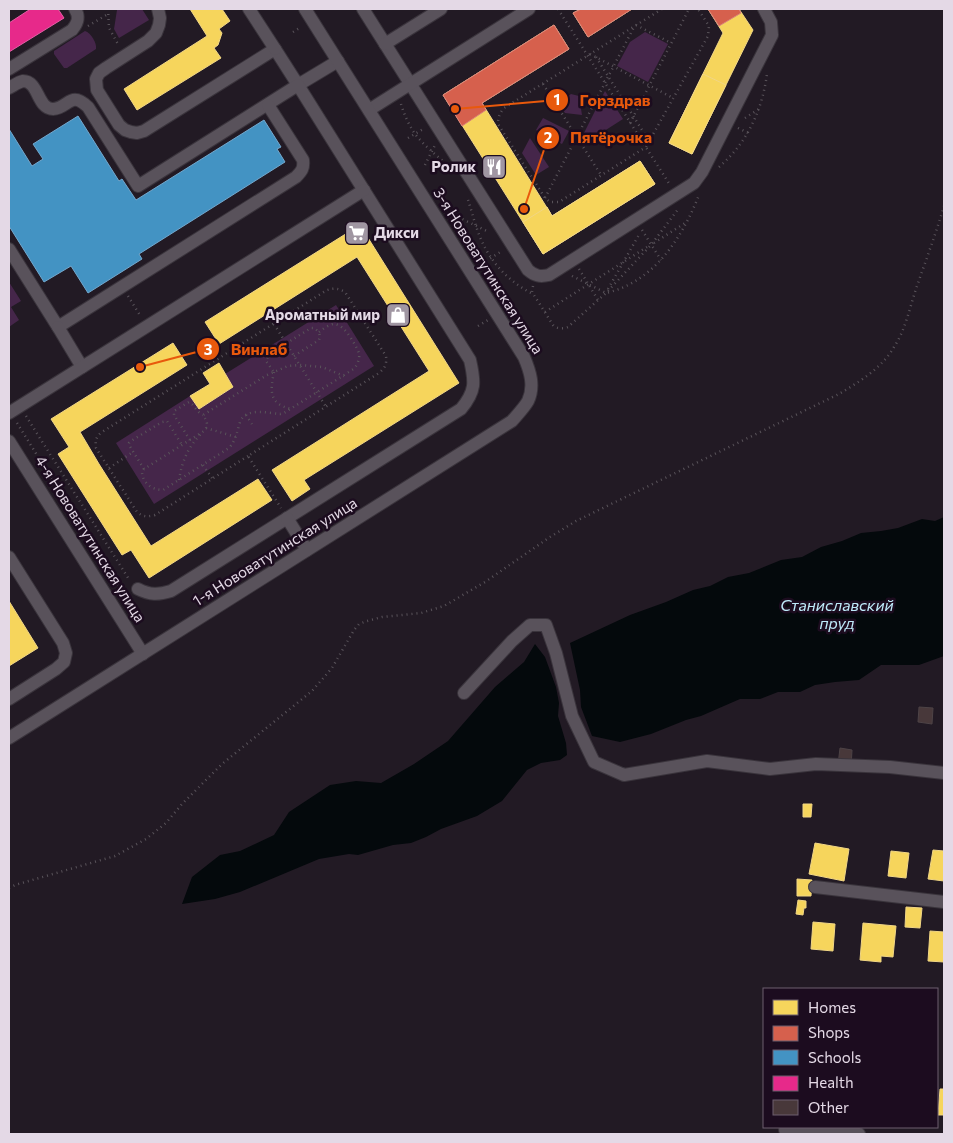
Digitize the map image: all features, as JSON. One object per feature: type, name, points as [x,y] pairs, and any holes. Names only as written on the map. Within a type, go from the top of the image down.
[{"type":"street","points":[[9,69],[72,30],[78,18],[75,9]]},
{"type":"street","points":[[158,9],[160,18],[156,33],[148,41],[99,74],[96,79],[96,90],[119,125],[125,130],[137,133],[144,131],[275,49]]},
{"type":"street","points":[[138,589],[148,594],[161,594],[171,591],[461,409],[469,399],[474,381],[470,360],[250,9]]},
{"type":"street","name":"3-я Нововатутинская улица","points":[[305,9],[524,357],[531,373]]},
{"type":"street","points":[[363,9],[528,270],[534,275],[542,276],[549,275],[639,225],[678,193],[694,183],[702,172],[772,35],[771,22],[764,9]]},
{"type":"street","points":[[385,44],[440,9]]},
{"type":"street","points":[[369,110],[529,9]]},
{"type":"street","points":[[9,88],[21,82],[31,84],[44,106],[49,108],[55,109],[76,100],[82,101],[88,107],[138,186],[338,60]]},
{"type":"street","points":[[58,327],[296,177],[302,171],[303,160],[268,104]]},
{"type":"street","points":[[13,410],[364,190]]},
{"type":"street","points":[[9,249],[82,367]]},
{"type":"street","name":"1-я Нововатутинская улица","points":[[9,738],[512,421],[527,402],[531,390],[531,373]]},
{"type":"street","name":"4-я Нововатутинская улица","points":[[9,441],[143,654]]},
{"type":"street","points":[[287,518],[308,550]]},
{"type":"street","points":[[9,557],[63,643],[66,653],[64,662],[56,669],[9,698]]},
{"type":"street","points":[[464,693],[512,641],[530,625],[546,624],[556,653],[572,716],[594,762],[624,775],[707,761],[770,769],[816,764],[890,767],[944,773]]},
{"type":"street","points":[[814,887],[944,902]]},
{"type":"street","points":[[786,1130],[859,1134]]},
{"type":"path","points":[[108,9],[108,25],[125,55]]},
{"type":"path","points":[[537,275],[532,290],[534,294],[554,327],[566,328],[606,293],[651,244],[680,207],[682,198],[646,147],[558,9]]},
{"type":"path","points":[[662,9],[500,112],[498,124],[545,198],[550,202],[559,202],[646,147],[708,36],[709,26],[698,9]]},
{"type":"path","points":[[630,122],[689,9]]},
{"type":"path","points":[[76,25],[88,26],[108,14]]},
{"type":"path","points":[[636,26],[671,43]]},
{"type":"path","points":[[545,198],[636,26]]},
{"type":"path","points":[[589,55],[614,66],[673,98]]},
{"type":"path","points":[[596,57],[649,142]]},
{"type":"path","points":[[543,84],[601,175]]},
{"type":"path","points":[[399,91],[406,118],[416,134],[446,165]]},
{"type":"path","points":[[739,121],[759,109]]},
{"type":"path","points":[[408,138],[438,127]]},
{"type":"path","points":[[425,165],[432,151],[438,127]]},
{"type":"path","points":[[465,193],[484,247],[491,258],[506,276],[525,290],[534,294]]},
{"type":"path","points":[[9,888],[115,856],[146,839],[166,823],[222,764],[312,691],[332,668],[354,630],[360,624],[374,619],[420,613],[444,606],[486,582],[576,521],[839,394],[862,380],[883,362],[894,348],[900,336],[944,206]]},
{"type":"path","points":[[458,217],[511,243],[486,261]]},
{"type":"path","points":[[545,312],[686,222]]},
{"type":"path","points":[[639,225],[661,260]]},
{"type":"path","points":[[606,293],[623,262],[639,225]]},
{"type":"path","points":[[573,260],[598,300]]},
{"type":"path","points":[[558,269],[606,293]]},
{"type":"path","points":[[122,286],[147,326]]},
{"type":"path","points":[[340,288],[345,292],[386,356],[387,362],[385,368],[379,373],[326,407],[149,517],[142,516],[136,512],[96,448],[95,441],[97,436],[327,290],[340,288]]},
{"type":"path","points":[[274,324],[326,407]]},
{"type":"path","points":[[205,429],[142,471],[142,475],[149,487],[163,490],[229,448],[236,437],[241,421],[246,415],[255,412],[280,414],[355,368],[359,355],[358,350],[343,327],[339,324],[334,324],[319,332]]},
{"type":"path","points":[[291,409],[278,404],[273,398],[271,389],[274,372],[266,361],[267,358],[269,354],[311,328],[319,332],[319,340],[294,356]]},
{"type":"path","points":[[203,415],[267,375],[288,366],[322,367],[344,376]]},
{"type":"path","points":[[178,481],[186,453],[205,429],[207,421],[189,402],[174,411],[174,415],[190,440]]},
{"type":"path","points":[[13,410],[129,580],[138,589]]},
{"type":"path","points":[[13,410],[130,604],[126,607]]},
{"type":"path","points":[[246,415],[252,424]]},
{"type":"path","points":[[144,469],[129,442],[167,421],[182,445]]},
{"type":"path","points":[[205,429],[236,437]]},
{"type":"path","points":[[108,468],[133,452]]},
{"type":"path","points":[[248,456],[287,518]]},
{"type":"path","points":[[203,465],[212,479]]},
{"type":"shaded area","points":[[118,9],[142,9],[149,20],[119,38],[114,29]]},
{"type":"shaded area","points":[[85,31],[93,38],[96,49],[67,68],[64,68],[54,54],[54,51]]},
{"type":"shaded area","points":[[645,32],[668,44],[648,82],[617,66],[630,42]]},
{"type":"shaded area","points":[[605,91],[623,119],[584,144],[581,139]]},
{"type":"shaded area","points":[[571,94],[579,96],[582,115],[565,113],[558,103]]},
{"type":"shaded area","points":[[543,118],[569,131],[562,144],[536,130]]},
{"type":"shaded area","points":[[530,138],[549,167],[536,175],[522,153]]},
{"type":"shaded area","points":[[9,282],[21,301],[11,307],[19,320],[9,327]]},
{"type":"shaded area","points":[[336,305],[374,366],[154,504],[116,443],[190,396],[199,409],[233,387],[225,374]]},
{"type":"water","name":"Станиславский пруд","points":[[944,517],[944,656],[919,665],[881,665],[859,680],[815,685],[800,692],[778,692],[760,699],[740,699],[701,716],[651,734],[620,742],[592,736],[581,707],[580,690],[570,643],[630,615],[693,590],[710,586],[728,577],[749,573],[781,560],[802,557],[821,547],[861,533],[898,528],[922,519],[935,521]]},
{"type":"water","points":[[535,644],[545,657],[556,687],[559,703],[558,716],[566,743],[567,755],[560,760],[541,763],[527,770],[502,801],[477,816],[441,829],[411,843],[393,845],[358,855],[349,854],[319,859],[240,892],[215,899],[182,904],[192,877],[220,855],[240,851],[274,835],[289,812],[330,785],[356,781],[381,783],[448,741],[495,687],[524,662]]},
{"type":"building: Homes","points":[[190,9],[222,9],[230,21],[219,29],[222,33],[218,45],[214,48],[221,58],[137,110],[124,89],[207,36]]},
{"type":"building: Homes","points":[[581,9],[632,9],[588,37],[573,13]]},
{"type":"building: Homes","points":[[708,9],[739,9],[753,30],[692,154],[669,143],[723,33]]},
{"type":"building: Homes","points":[[554,25],[569,49],[482,103],[552,216],[640,161],[655,184],[543,254],[443,95]]},
{"type":"building: Homes","points":[[703,74],[726,85],[692,154],[669,143]]},
{"type":"building: Homes","points":[[640,161],[655,184],[543,254],[523,222],[547,207],[552,216]]},
{"type":"building: Homes","points":[[360,225],[459,383],[304,480],[310,489],[292,501],[272,470],[429,371],[357,257],[219,344],[205,322]]},
{"type":"building: Homes","points":[[173,343],[187,365],[80,432],[99,464],[151,546],[258,479],[272,500],[149,578],[131,550],[122,555],[58,454],[69,447],[51,419]]},
{"type":"building: Homes","points":[[219,363],[233,387],[199,409],[190,396],[210,384],[203,373]]},
{"type":"building: Homes","points":[[9,601],[38,648],[9,666]]},
{"type":"building: Homes","points":[[803,804],[812,804],[811,817],[803,817]]},
{"type":"building: Homes","points":[[815,843],[849,849],[844,881],[809,874]]},
{"type":"building: Homes","points":[[933,850],[944,851],[944,881],[928,879]]},
{"type":"building: Homes","points":[[891,851],[909,853],[906,878],[888,876]]},
{"type":"building: Homes","points":[[797,879],[812,880],[811,896],[797,896]]},
{"type":"building: Homes","points":[[798,900],[806,901],[803,915],[796,914]]},
{"type":"building: Homes","points":[[906,907],[922,908],[920,928],[905,927]]},
{"type":"building: Homes","points":[[813,922],[835,924],[833,951],[811,949]]},
{"type":"building: Homes","points":[[863,923],[896,926],[893,957],[881,956],[881,962],[860,960]]},
{"type":"building: Homes","points":[[930,931],[944,932],[944,962],[928,961]]},
{"type":"building: Homes","points":[[940,1089],[944,1089],[944,1115],[938,1115]]},
{"type":"building: Shops","points":[[581,9],[632,9],[588,37],[573,13]]},
{"type":"building: Shops","points":[[708,9],[739,9],[741,13],[719,26]]},
{"type":"building: Shops","points":[[554,25],[569,49],[482,103],[486,110],[462,126],[443,95]]},
{"type":"building: Schools","points":[[78,116],[119,181],[122,179],[136,200],[264,120],[281,147],[277,149],[285,162],[139,254],[142,259],[88,293],[71,266],[44,282],[9,226],[9,129],[32,166],[43,159],[33,144]]},
{"type":"building: Health","points":[[28,9],[58,9],[64,18],[9,52],[9,23]]},
{"type":"building: Other","points":[[919,707],[933,708],[932,724],[918,722]]},
{"type":"building: Other","points":[[840,748],[852,750],[851,768],[838,765]]},
{"type":"place","name":"Горздрав","points":[[455,109]]},
{"type":"place","name":"Ролик","points":[[494,167]]},
{"type":"place","name":"Пятёрочка","points":[[524,209]]},
{"type":"place","name":"Дикси","points":[[357,233]]},
{"type":"place","name":"Ароматный мир","points":[[398,315]]},
{"type":"place","name":"Винлаб","points":[[140,367]]}]
